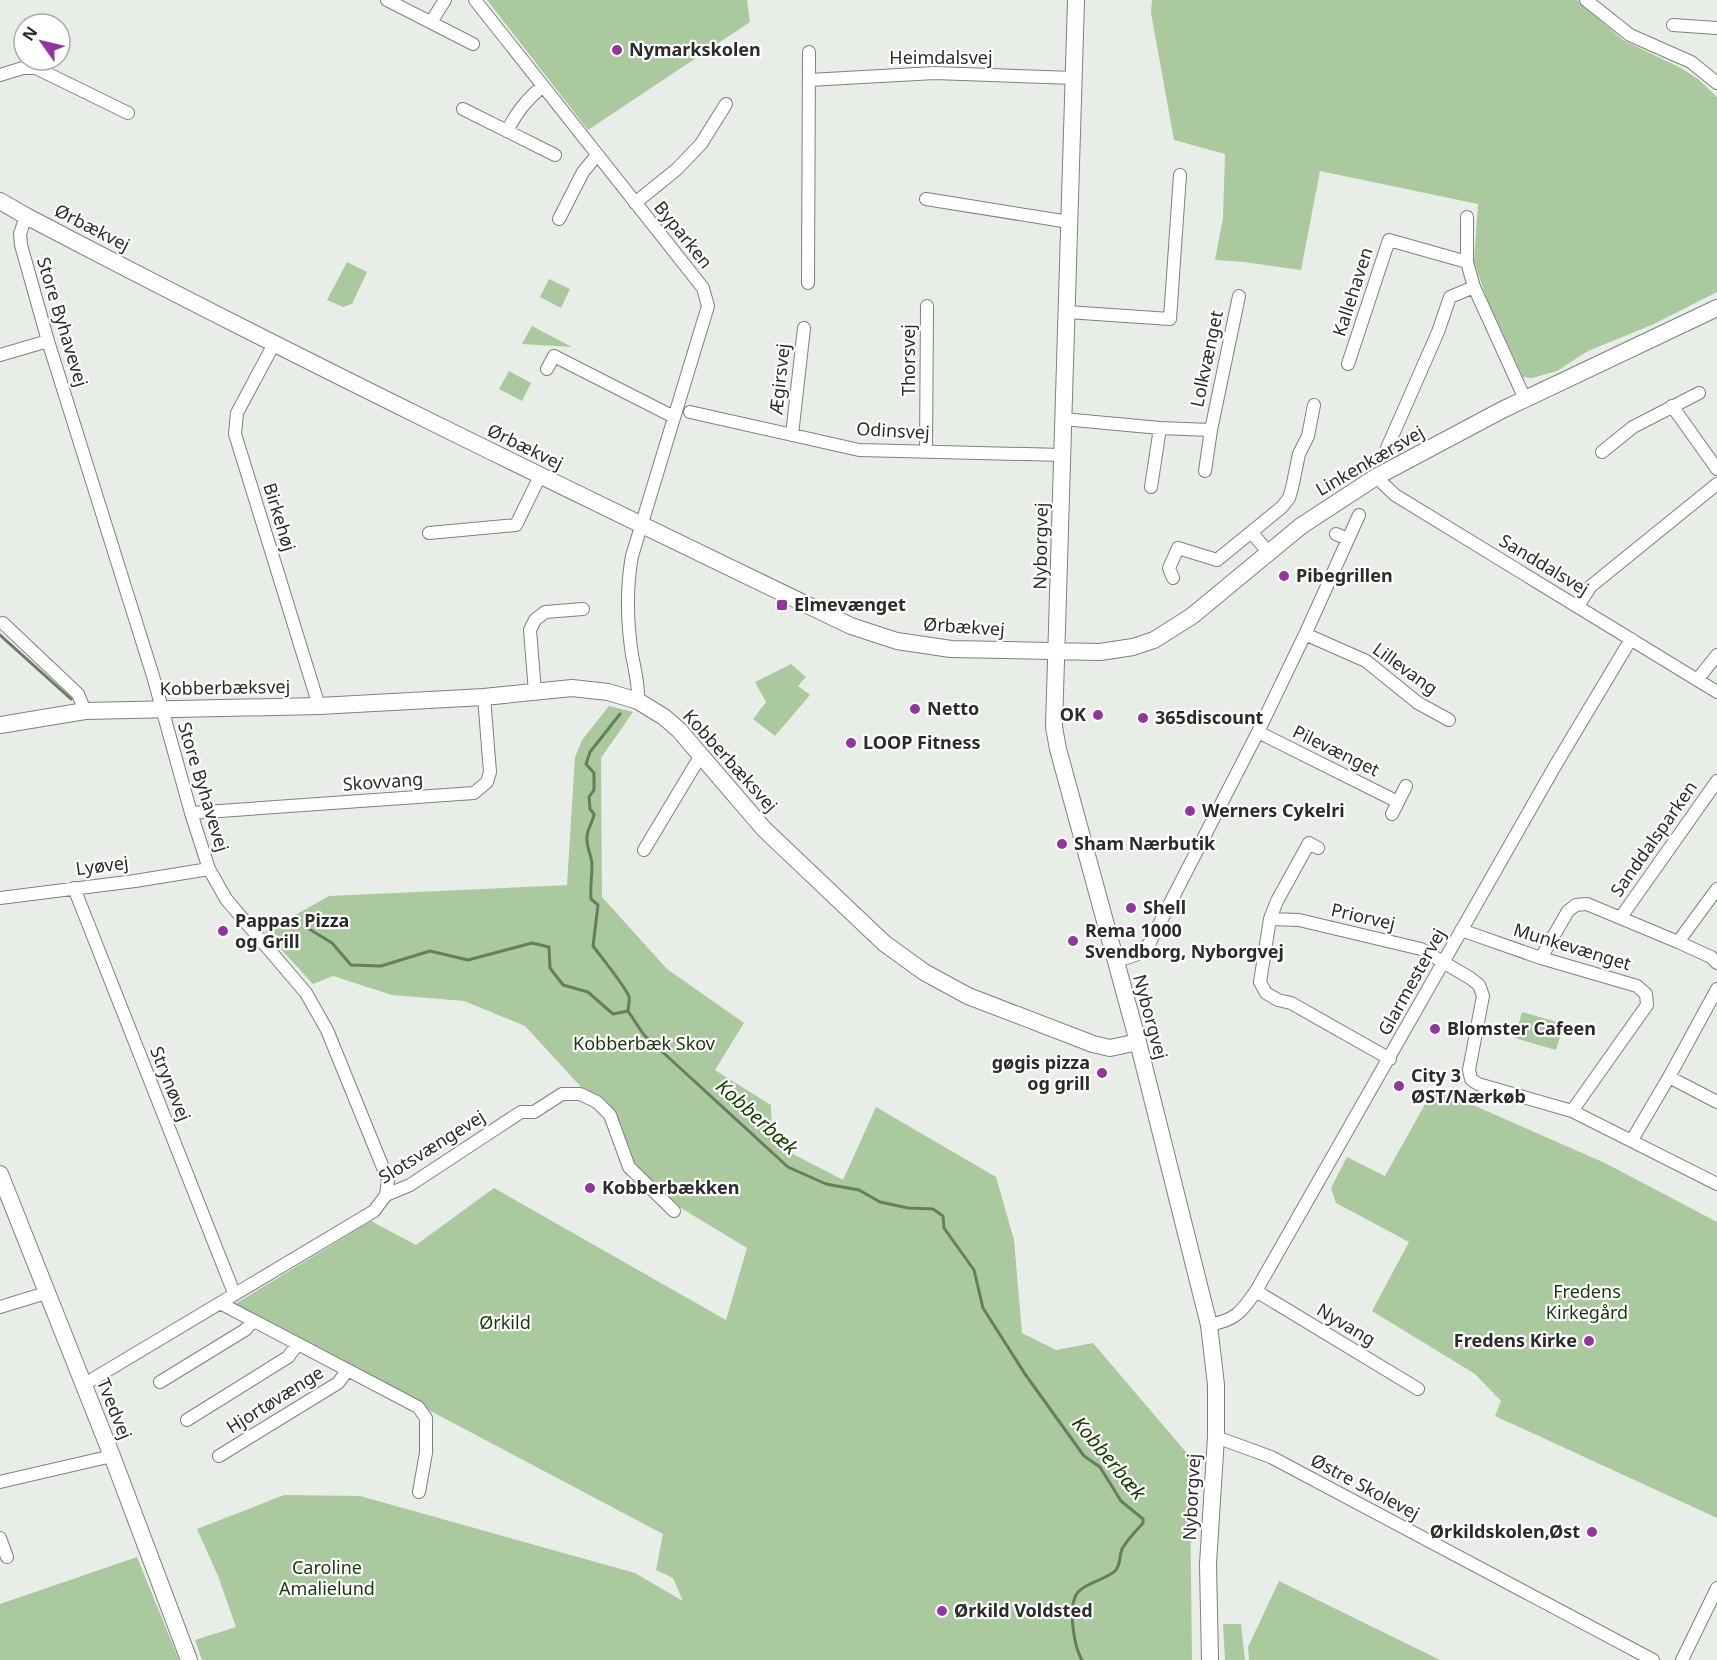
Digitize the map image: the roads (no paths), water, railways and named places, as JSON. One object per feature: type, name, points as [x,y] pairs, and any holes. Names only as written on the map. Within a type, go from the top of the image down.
[{"type":"street","points":[[387,0],[473,44]]},
{"type":"street","points":[[431,22],[445,0]]},
{"type":"street","name":"Byparken","points":[[475,0],[703,288],[708,306],[632,556],[627,593],[632,656],[639,684],[638,701]]},
{"type":"street","name":"Nyborgvej","points":[[1076,0],[1054,727],[1209,1325],[1216,1385],[1216,1437],[1208,1564],[1210,1660]]},
{"type":"street","points":[[1586,0],[1630,35],[1690,62],[1717,83]]},
{"type":"street","points":[[1672,25],[1717,28]]},
{"type":"street","points":[[808,283],[809,52]]},
{"type":"street","points":[[0,75],[23,68],[36,68],[128,113]]},
{"type":"street","name":"Heimdalsvej","points":[[809,80],[935,73],[1074,78]]},
{"type":"street","points":[[507,131],[518,110],[543,86]]},
{"type":"street","points":[[635,203],[677,170],[701,144],[726,104]]},
{"type":"street","points":[[463,109],[555,155]]},
{"type":"street","points":[[559,219],[583,172],[597,155]]},
{"type":"street","points":[[1067,312],[1170,319],[1180,176]]},
{"type":"street","points":[[926,199],[1069,222]]},
{"type":"street","name":"Ørbækvej","points":[[0,201],[274,344],[851,626],[897,641],[951,649],[1057,651]]},
{"type":"street","name":"Store Byhavevej","points":[[26,216],[20,234],[21,245],[48,341],[153,676],[209,868],[226,899],[306,993],[327,1030],[388,1180],[386,1195]]},
{"type":"street","points":[[1467,217],[1467,262],[1474,287],[1525,399]]},
{"type":"street","name":"Kallehaven","points":[[1348,364],[1389,240],[1467,262]]},
{"type":"street","points":[[1388,448],[1438,332],[1450,297],[1474,287]]},
{"type":"street","name":"Lolkvænget","points":[[1205,471],[1211,430],[1239,296]]},
{"type":"street","name":"Thorsvej","points":[[926,451],[927,306]]},
{"type":"street","name":"Linkenkærsvej","points":[[1057,651],[1117,651],[1154,639],[1192,616],[1310,519],[1376,477],[1525,399],[1717,308]]},
{"type":"street","name":"Ægirsvej","points":[[792,435],[804,328]]},
{"type":"street","points":[[0,355],[48,341]]},
{"type":"street","name":"Birkehøj","points":[[274,344],[237,412],[235,434],[319,706]]},
{"type":"street","points":[[547,369],[554,356],[674,417]]},
{"type":"street","points":[[1602,452],[1633,427],[1699,393]]},
{"type":"street","points":[[1173,578],[1169,568],[1178,548],[1217,560],[1282,507],[1289,498],[1299,454],[1308,436],[1314,405]]},
{"type":"street","points":[[1672,406],[1717,469]]},
{"type":"street","name":"Odinsvej","points":[[690,412],[859,450],[1062,455]]},
{"type":"street","name":"Lolkvænget","points":[[1063,419],[1211,430]]},
{"type":"street","points":[[1151,487],[1160,428]]},
{"type":"street","points":[[429,533],[516,525],[540,476]]},
{"type":"street","name":"Sanddalsvej","points":[[1376,477],[1395,495],[1717,692]]},
{"type":"street","points":[[1578,606],[1591,586],[1717,484]]},
{"type":"street","points":[[1115,962],[1138,954],[1149,944],[1258,732],[1359,515]]},
{"type":"street","points":[[1251,532],[1269,553]]},
{"type":"street","points":[[1336,534],[1348,539]]},
{"type":"street","points":[[535,692],[530,630],[535,620],[545,612],[583,609]]},
{"type":"street","points":[[3,623],[78,694],[85,711]]},
{"type":"street","name":"Lillevang","points":[[1305,634],[1366,661],[1418,704],[1449,720]]},
{"type":"street","name":"Glarmestervej","points":[[1209,1325],[1227,1321],[1242,1312],[1256,1291],[1390,1059],[1461,930],[1631,639]]},
{"type":"street","points":[[1697,680],[1717,655]]},
{"type":"street","name":"Kobberbæksvej","points":[[0,725],[85,711],[319,706],[484,697],[572,688],[608,692],[638,701],[680,730],[770,834],[883,942],[924,972],[968,996],[1093,1044],[1110,1048],[1137,1042]]},
{"type":"street","name":"Skovvang","points":[[192,813],[474,793],[487,782],[490,772],[484,697]]},
{"type":"street","name":"Pilevænget","points":[[1258,732],[1398,802]]},
{"type":"street","points":[[645,850],[701,755]]},
{"type":"street","name":"Sanddalsparken","points":[[1621,917],[1717,781]]},
{"type":"street","points":[[1392,814],[1406,786]]},
{"type":"street","points":[[1318,848],[1309,843],[1277,901],[1270,918],[1260,982],[1266,993],[1278,1000],[1291,1003],[1390,1059]]},
{"type":"street","name":"Lyøvej","points":[[0,898],[209,868]]},
{"type":"street","name":"Strynøvej","points":[[74,888],[234,1293]]},
{"type":"street","points":[[1678,942],[1717,889]]},
{"type":"street","name":"Sanddalsparken","points":[[1541,958],[1568,911],[1576,905],[1587,904],[1678,942],[1711,957],[1717,963]]},
{"type":"street","name":"Priorvej","points":[[1270,918],[1299,920],[1421,949],[1444,962]]},
{"type":"street","name":"Munkevænget","points":[[1461,930],[1541,958],[1637,986],[1646,994],[1647,1005],[1572,1112]]},
{"type":"street","points":[[1444,962],[1479,985],[1483,996],[1468,1070],[1472,1079],[1478,1084],[1572,1112],[1717,1184]]},
{"type":"street","points":[[1632,1140],[1717,988]]},
{"type":"street","points":[[1669,1077],[1717,1102]]},
{"type":"street","name":"Slotsvængevej","points":[[83,1385],[374,1211],[386,1195],[410,1185],[521,1112],[534,1112],[562,1094],[580,1094],[597,1102],[610,1115],[628,1167],[674,1211]]},
{"type":"street","name":"Tvedvej","points":[[0,1174],[112,1456],[189,1660]]},
{"type":"street","name":"Nyvang","points":[[1256,1291],[1418,1389]]},
{"type":"street","points":[[0,1306],[46,1293]]},
{"type":"street","name":"Hjortøvænge","points":[[220,1303],[418,1407],[426,1418],[426,1453],[419,1492]]},
{"type":"street","points":[[160,1382],[245,1330],[253,1321]]},
{"type":"street","name":"Hjortøvænge","points":[[187,1420],[288,1357],[298,1344]]},
{"type":"street","name":"Hjortøvænge","points":[[219,1456],[338,1383],[347,1371]]},
{"type":"street","name":"Østre Skolevej","points":[[1216,1437],[1271,1457],[1653,1660]]},
{"type":"street","points":[[0,1482],[112,1456]]},
{"type":"street","points":[[0,1539],[7,1557]]},
{"type":"street","points":[[1682,1660],[1717,1587]]},
{"type":"waterway","name":"Kobberbæk","points":[[0,635],[71,699]]},
{"type":"waterway","points":[[620,714],[590,752],[586,764],[594,773],[594,790],[589,797],[590,809],[594,814],[587,841],[592,865],[591,899],[598,905],[593,946],[627,993],[628,1011]]},
{"type":"waterway","name":"Kobberbæk","points":[[306,927],[332,943],[351,965],[381,966],[430,951],[468,960],[532,943],[549,947],[550,968],[563,985],[588,992],[613,1014],[628,1011]]},
{"type":"waterway","name":"Kobberbæk","points":[[628,1011],[644,1035],[788,1167],[826,1184],[859,1190],[880,1202],[908,1208],[933,1209],[943,1216],[944,1228],[974,1270],[983,1308],[1025,1374],[1084,1456],[1100,1467],[1121,1501],[1143,1519],[1143,1523],[1122,1549],[1115,1571],[1082,1589],[1075,1598],[1073,1626],[1076,1646],[1082,1660]]},
{"type":"place","name":"Nymarkskolen","points":[[617,50]]},
{"type":"place","name":"Pibegrillen","points":[[1284,576]]},
{"type":"place","name":"Elmevænget","points":[[782,605]]},
{"type":"place","name":"Netto","points":[[915,709]]},
{"type":"place","name":"OK","points":[[1098,715]]},
{"type":"place","name":"365discount","points":[[1143,718]]},
{"type":"place","name":"LOOP Fitness","points":[[851,743]]},
{"type":"place","name":"Werners Cykelri","points":[[1190,811]]},
{"type":"place","name":"Sham Nærbutik","points":[[1062,844]]},
{"type":"place","name":"Shell","points":[[1131,908]]},
{"type":"place","name":"Pappas Pizza og Grill","points":[[223,931]]},
{"type":"place","name":"Rema 1000 Svendborg, Nyborgvej","points":[[1073,941]]},
{"type":"place","name":"Blomster Cafeen","points":[[1435,1029]]},
{"type":"place","name":"gøgis pizza og grill","points":[[1102,1073]]},
{"type":"place","name":"City 3 ØST/Nærkøb","points":[[1399,1086]]},
{"type":"place","name":"Kobberbækken","points":[[590,1188]]},
{"type":"place","name":"Fredens Kirke","points":[[1589,1341]]},
{"type":"place","name":"Ørkildskolen,Øst","points":[[1592,1532]]},
{"type":"place","name":"Ørkild Voldsted","points":[[942,1611]]},
{"type":"park label","name":"Kobberbæk Skov","points":[[644,1044]]},
{"type":"park label","name":"Fredens Kirkegård","points":[[1587,1302]]},
{"type":"park label","name":"Ørkild","points":[[505,1323]]},
{"type":"park label","name":"Caroline Amalielund","points":[[327,1578]]}]
